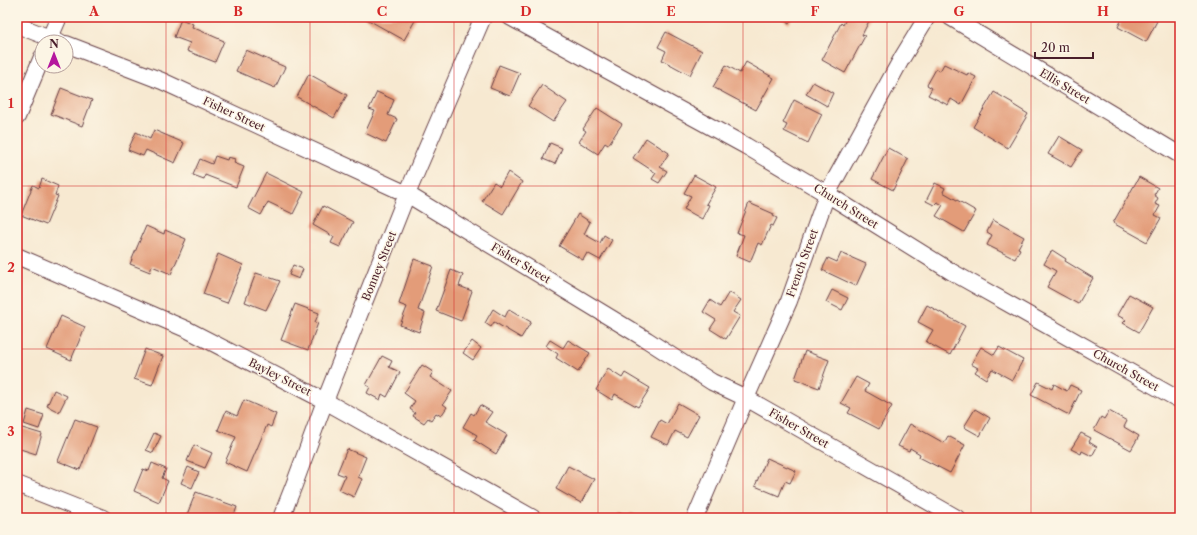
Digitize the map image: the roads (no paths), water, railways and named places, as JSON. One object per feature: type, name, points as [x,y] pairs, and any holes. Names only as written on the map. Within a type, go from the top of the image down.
[{"type":"street","points":[[55,34],[59,17]]},
{"type":"street","name":"Bonney Street","points":[[280,518],[407,194],[483,17]]},
{"type":"street","name":"Church Street","points":[[510,17],[746,146],[827,194],[952,272],[1180,399]]},
{"type":"street","name":"French Street","points":[[695,518],[789,301],[827,194],[902,58],[927,17]]},
{"type":"street","name":"Ellis Street","points":[[950,17],[1180,155]]},
{"type":"street","points":[[17,25],[37,34]]},
{"type":"street","name":"Fisher Street","points":[[74,47],[162,81],[407,194],[647,340],[712,382],[746,398],[931,511],[957,518]]},
{"type":"street","points":[[17,117],[35,74]]},
{"type":"street","name":"Bayley Street","points":[[17,256],[188,330],[325,401],[534,518]]},
{"type":"street","points":[[17,484],[104,518]]}]
